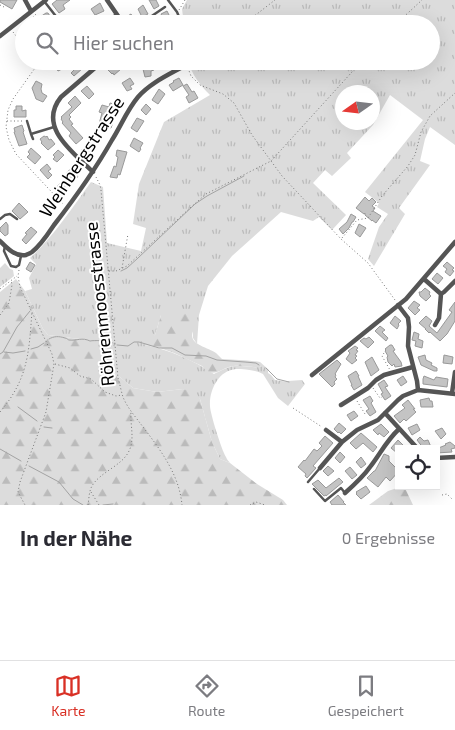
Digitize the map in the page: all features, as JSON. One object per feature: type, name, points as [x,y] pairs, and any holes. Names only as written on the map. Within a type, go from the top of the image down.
[{"type":"street","points":[[25,0],[31,11]]},
{"type":"street","points":[[107,0],[116,14]]},
{"type":"street","points":[[26,15],[45,1]]},
{"type":"street","points":[[0,36],[15,23]]},
{"type":"street","points":[[92,70],[61,97],[56,103],[53,115],[54,127],[58,135],[92,172]]},
{"type":"street","name":"Weinbergstrasse","points":[[21,256],[32,252],[68,208],[112,140],[130,107],[139,96],[158,80],[176,70]]},
{"type":"street","points":[[0,241],[12,252],[21,256]]},
{"type":"street","points":[[312,375],[406,299],[455,242]]},
{"type":"street","points":[[424,279],[441,294]]},
{"type":"street","points":[[436,325],[439,318],[441,294],[455,281]]},
{"type":"street","points":[[398,305],[408,318],[408,346],[418,390]]},
{"type":"street","points":[[341,405],[368,388],[379,378],[413,367]]},
{"type":"street","points":[[320,468],[342,442],[357,430],[376,422],[403,396],[418,390],[454,393],[455,372]]},
{"type":"street","points":[[385,413],[414,445]]},
{"type":"street","points":[[345,493],[367,471],[382,448],[399,428]]},
{"type":"street","points":[[326,430],[342,442]]},
{"type":"street","points":[[440,458],[455,457]]},
{"type":"lane","points":[[168,0],[178,15]]},
{"type":"lane","points":[[45,1],[55,15]]},
{"type":"lane","points":[[153,15],[165,7]]},
{"type":"lane","points":[[28,121],[33,139]]},
{"type":"lane","points":[[31,134],[54,127]]},
{"type":"lane","name":"Weinbergstrasse","points":[[0,219],[6,214],[10,214],[17,219]]},
{"type":"lane","points":[[5,246],[4,251],[11,266],[16,267],[21,256]]},
{"type":"lane","points":[[308,482],[320,468]]},
{"type":"lane","points":[[314,488],[325,500],[341,488],[345,493]]},
{"type":"path","points":[[177,12],[185,0]]},
{"type":"path","points":[[256,15],[275,0]]},
{"type":"path","points":[[406,15],[422,0]]},
{"type":"path","points":[[0,5],[4,7]]},
{"type":"path","points":[[10,27],[15,34]]},
{"type":"path","points":[[34,70],[8,110],[6,127],[9,140],[16,154],[68,208]]},
{"type":"path","points":[[189,70],[197,83],[223,94],[234,103],[252,135],[282,176],[341,239],[368,263],[398,305]]},
{"type":"path","points":[[108,271],[122,269],[127,266],[206,194],[271,161],[354,70]]},
{"type":"path","points":[[341,239],[357,220],[368,218],[382,196],[415,155],[421,132],[430,116],[455,93]]},
{"type":"path","points":[[6,121],[28,121]]},
{"type":"path","name":"Röhrenmoosstrasse","points":[[90,492],[91,487],[96,481],[121,461],[129,451],[132,436],[131,412],[122,395],[118,378],[101,190],[100,184],[92,172]]},
{"type":"path","points":[[122,269],[128,234]]},
{"type":"path","points":[[0,289],[18,276],[20,287],[52,354],[54,364],[46,412],[20,482],[18,492],[25,505]]},
{"type":"path","points":[[0,315],[9,302],[11,280]]},
{"type":"path","points":[[0,412],[8,403],[19,384],[24,370],[28,356],[32,311]]},
{"type":"path","points":[[384,353],[382,356],[392,373]]},
{"type":"path","points":[[54,364],[70,368],[80,376],[92,379],[105,392],[116,396],[122,395]]},
{"type":"path","points":[[374,390],[380,398],[382,397]]},
{"type":"path","points":[[357,402],[366,413]]},
{"type":"path","points":[[293,408],[326,430]]},
{"type":"path","points":[[131,412],[169,463],[178,483],[182,505]]},
{"type":"path","points":[[88,505],[90,492]]},
{"type":"path","points":[[90,492],[99,505]]},
{"type":"path","points":[[442,495],[447,494],[452,498]]},
{"type":"path","points":[[250,505],[256,502],[265,505]]},
{"type":"green space","points":[[187,0],[455,0],[455,145],[430,127],[420,161],[430,165],[399,208],[405,214],[374,266],[368,259],[379,227],[388,214],[377,207],[379,203],[365,192],[423,120],[390,95],[380,113],[380,85],[335,85],[335,130],[368,130],[347,153],[351,158],[332,176],[325,170],[313,183],[346,215],[332,230],[319,217],[313,221],[281,212],[232,256],[208,286],[199,315],[197,344],[193,338],[193,330],[161,315],[155,335],[145,345],[181,356],[214,374],[234,366],[259,367],[262,366],[260,362],[269,370],[268,373],[275,380],[288,382],[302,380],[305,384],[288,406],[278,398],[263,374],[250,370],[236,369],[230,370],[220,377],[213,388],[210,406],[219,440],[230,463],[220,459],[212,442],[200,399],[183,389],[157,392],[133,388],[108,367],[108,352],[103,342],[48,335],[43,329],[25,291],[32,289],[29,278],[36,264],[30,258],[55,231],[91,182],[103,187],[107,243],[141,251],[146,228],[133,224],[139,184],[164,122],[210,95],[197,80],[192,70],[440,70],[440,15],[183,15],[182,9]]},
{"type":"green space","points":[[5,263],[13,270],[14,276],[0,287],[0,268]]},
{"type":"green space","points":[[16,279],[25,291],[43,329],[48,335],[103,342],[108,352],[108,367],[133,388],[157,392],[183,389],[196,393],[200,399],[212,442],[220,459],[230,463],[257,484],[283,500],[287,505],[0,505],[0,292]]},
{"type":"green space","points":[[181,311],[188,313],[195,322],[196,326],[192,337],[197,344],[216,353],[222,359],[260,362],[263,366],[234,366],[211,373],[207,372],[202,366],[174,353],[145,345],[142,342],[141,339],[155,335],[161,315]]},
{"type":"green space","points":[[395,489],[406,490],[413,505],[369,505],[388,491]]},
{"type":"building","points":[[0,0],[17,0],[12,9],[0,2]]},
{"type":"building","points":[[57,0],[70,0],[63,5],[65,9],[59,13],[52,4]]},
{"type":"building","points":[[149,0],[156,0],[159,6],[154,9]]},
{"type":"building","points":[[100,3],[104,11],[95,15],[91,9]]},
{"type":"building","points":[[143,5],[148,14],[141,15],[138,9]]},
{"type":"building","points":[[167,11],[169,15],[162,15]]},
{"type":"building","points":[[74,70],[81,70],[74,76],[71,73]]},
{"type":"building","points":[[108,70],[120,70],[114,75]]},
{"type":"building","points":[[143,70],[154,70],[151,71],[151,76],[145,77]]},
{"type":"building","points":[[130,78],[134,84],[130,86],[132,89],[127,91],[122,83]]},
{"type":"building","points":[[179,78],[183,85],[173,91],[169,85]]},
{"type":"building","points":[[36,81],[42,84],[42,93],[47,96],[43,102],[36,99],[32,88]]},
{"type":"building","points":[[187,84],[198,98],[189,103],[186,97],[189,95],[183,86]]},
{"type":"building","points":[[87,86],[94,94],[89,99],[81,91]]},
{"type":"building","points":[[159,89],[165,94],[158,104],[152,100]]},
{"type":"building","points":[[75,96],[81,103],[69,115],[71,117],[69,119],[73,124],[71,125],[83,138],[76,144],[69,136],[71,133],[62,123],[61,119],[72,107],[68,103]]},
{"type":"building","points":[[110,103],[117,105],[117,111],[111,128],[99,124],[102,113],[99,112],[102,105],[109,107]]},
{"type":"building","points":[[146,104],[151,109],[146,115],[141,110]]},
{"type":"building","points":[[16,106],[22,106],[22,111],[26,110],[26,117],[14,117]]},
{"type":"building","points":[[137,118],[144,121],[137,132],[131,128]]},
{"type":"building","points":[[22,125],[27,144],[19,146],[14,128]]},
{"type":"building","points":[[47,136],[55,144],[48,150],[41,143],[40,139]]},
{"type":"building","points":[[134,138],[143,143],[139,152],[130,146]]},
{"type":"building","points":[[90,143],[94,147],[91,150],[93,152],[88,156],[81,150]]},
{"type":"building","points":[[31,148],[41,157],[35,164],[27,157],[30,154],[28,152]]},
{"type":"building","points":[[58,150],[64,155],[57,162],[53,159],[55,157],[53,155]]},
{"type":"building","points":[[117,150],[127,152],[120,175],[118,174],[117,178],[110,177],[114,166],[116,167]]},
{"type":"building","points":[[47,164],[51,169],[48,171],[52,175],[48,179],[40,170]]},
{"type":"building","points":[[74,166],[78,171],[75,173],[78,177],[73,181],[66,173]]},
{"type":"building","points":[[61,182],[66,188],[61,193],[56,188]]},
{"type":"building","points":[[365,197],[369,201],[372,198],[376,202],[372,206],[375,208],[373,211],[381,216],[376,223],[356,208]]},
{"type":"building","points":[[19,203],[28,212],[20,219],[12,211]]},
{"type":"building","points":[[351,214],[356,217],[343,234],[339,229],[347,222]]},
{"type":"building","points":[[6,222],[8,234],[5,236],[0,231],[0,228]]},
{"type":"building","points":[[359,224],[366,228],[360,237],[355,233]]},
{"type":"building","points":[[31,227],[37,232],[26,244],[22,240],[27,234],[25,233]]},
{"type":"building","points":[[30,262],[35,265],[31,272],[26,269]]},
{"type":"building","points":[[447,262],[454,268],[450,276],[445,272],[447,269],[443,266]]},
{"type":"building","points":[[437,273],[443,278],[438,284],[432,279]]},
{"type":"building","points":[[425,288],[430,292],[431,296],[426,301],[420,296],[419,292]]},
{"type":"building","points":[[414,301],[420,305],[417,308],[420,310],[415,315],[408,308]]},
{"type":"building","points":[[455,302],[455,321],[440,341],[419,323],[426,316],[432,321],[429,326],[437,333],[452,312],[449,310]]},
{"type":"building","points":[[395,316],[401,321],[397,329],[390,323]]},
{"type":"building","points":[[380,326],[385,330],[382,332],[388,338],[386,341],[375,331]]},
{"type":"building","points":[[414,332],[419,334],[418,339],[423,341],[422,348],[415,346],[416,341],[412,340]]},
{"type":"building","points":[[369,337],[374,342],[368,348],[360,341]]},
{"type":"building","points":[[390,345],[395,350],[393,351],[402,366],[395,367],[394,364],[392,366],[388,362],[385,349]]},
{"type":"building","points":[[355,346],[358,348],[355,355],[357,360],[352,364],[346,359],[350,353],[348,351]]},
{"type":"building","points":[[425,355],[426,360],[437,368],[437,371],[421,365],[418,357]]},
{"type":"building","points":[[444,355],[453,357],[452,364],[443,363]]},
{"type":"building","points":[[372,357],[379,370],[371,376],[365,362]]},
{"type":"building","points":[[337,360],[341,364],[335,374],[337,379],[332,387],[319,374]]},
{"type":"building","points":[[356,371],[362,385],[354,390],[348,376]]},
{"type":"building","points":[[403,376],[407,382],[401,386],[397,380]]},
{"type":"building","points":[[424,376],[434,380],[436,377],[448,379],[447,387],[423,384]]},
{"type":"building","points":[[384,380],[388,386],[385,387],[391,396],[385,400],[378,384]]},
{"type":"building","points":[[370,396],[373,401],[371,403],[376,412],[370,416],[366,411],[369,409],[363,400]]},
{"type":"building","points":[[429,398],[432,401],[433,407],[421,407],[420,400]]},
{"type":"building","points":[[408,400],[416,412],[406,421],[404,419],[400,423],[394,416],[405,408],[402,405]]},
{"type":"building","points":[[354,411],[358,416],[351,421],[347,415]]},
{"type":"building","points":[[339,423],[346,429],[341,434],[334,429]]},
{"type":"building","points":[[381,424],[389,432],[384,437],[379,433],[378,435],[373,430]]},
{"type":"building","points":[[417,424],[420,430],[412,435],[408,428]]},
{"type":"building","points":[[442,428],[446,434],[441,439],[435,431]]},
{"type":"building","points":[[361,433],[377,447],[373,452],[363,443],[356,449],[350,443]]},
{"type":"building","points":[[325,436],[333,443],[313,466],[316,468],[307,478],[306,474],[298,467],[314,449],[317,451],[322,446],[319,443]]},
{"type":"building","points":[[420,437],[424,441],[428,440],[430,445],[421,445],[417,440]]},
{"type":"building","points":[[398,440],[403,445],[395,445],[395,451],[391,448]]},
{"type":"building","points":[[450,442],[455,448],[451,449],[452,452],[440,453],[440,447]]},
{"type":"building","points":[[340,452],[345,457],[340,463],[335,458]]},
{"type":"building","points":[[384,454],[389,456],[389,461],[395,467],[395,475],[390,481],[386,477],[378,487],[367,478],[375,471]]},
{"type":"building","points":[[361,457],[366,464],[361,468],[356,462]]},
{"type":"building","points":[[328,466],[334,471],[328,476],[323,471]]},
{"type":"building","points":[[350,467],[357,475],[352,479],[345,471]]},
{"type":"building","points":[[339,478],[343,482],[326,496],[312,484],[318,480],[326,488]]},
{"type":"building","points":[[366,486],[370,492],[361,499],[356,492]]},
{"type":"building","points":[[338,495],[346,505],[332,505],[330,502]]},
{"type":"waterway","points":[[121,271],[127,268],[195,204],[244,176]]},
{"type":"waterway","points":[[0,354],[17,327],[30,311]]},
{"type":"waterway","points":[[49,339],[59,337],[69,340],[84,339],[113,343]]},
{"type":"waterway","points":[[117,345],[128,346],[134,342],[139,342],[159,348],[172,348],[185,355],[206,356],[217,360],[256,363],[259,365]]},
{"type":"waterway","points":[[31,349],[44,343]]},
{"type":"waterway","points":[[4,352],[25,351]]},
{"type":"waterway","points":[[266,368],[277,379],[289,382]]},
{"type":"waterway","points":[[18,407],[37,421]]},
{"type":"waterway","points":[[44,427],[52,428]]},
{"type":"waterway","points":[[0,449],[21,461]]},
{"type":"waterway","points":[[29,466],[59,482],[73,499],[83,505]]},
{"type":"waterway","points":[[103,505],[113,504]]}]
